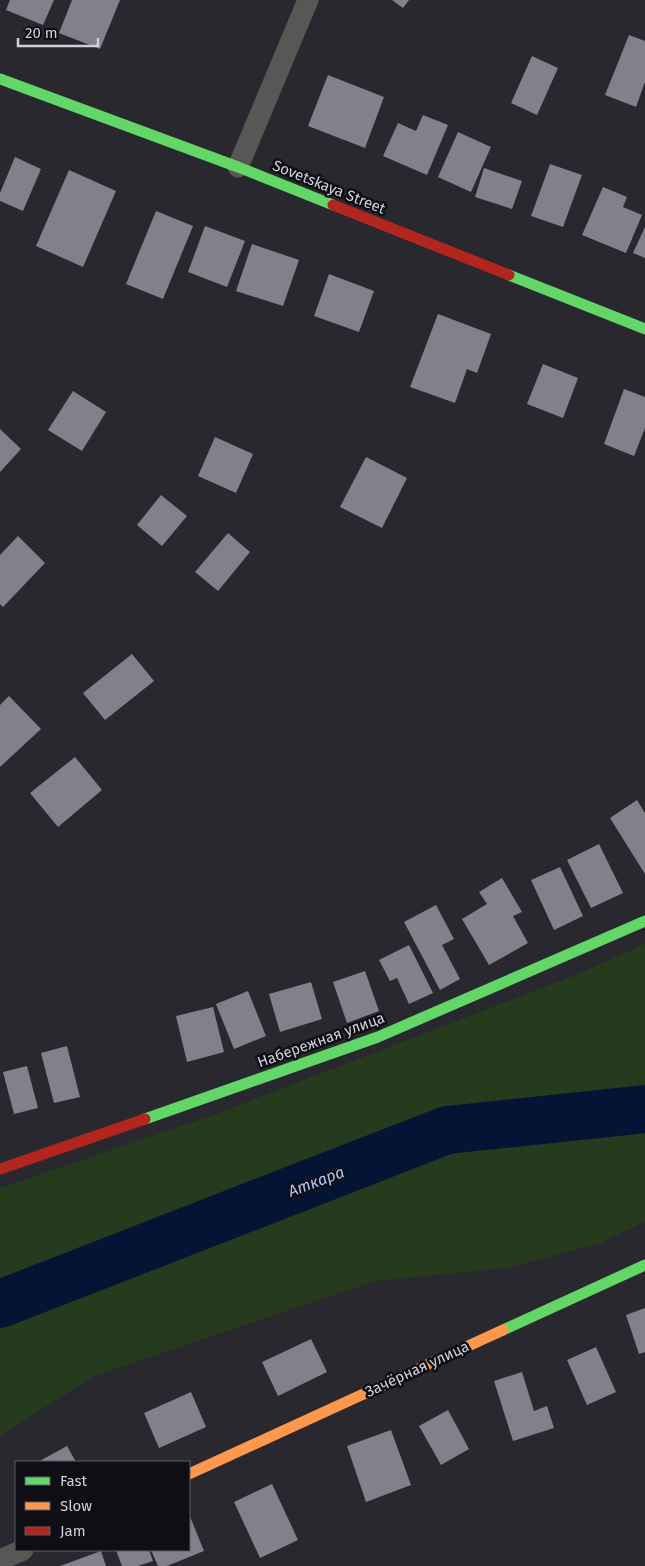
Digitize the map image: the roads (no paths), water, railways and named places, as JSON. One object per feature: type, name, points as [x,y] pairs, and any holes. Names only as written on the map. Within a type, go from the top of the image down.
[{"type":"street","points":[[238,166],[308,0]]},
{"type":"street","name":"Sovetskaya Street","points":[[0,79],[238,166],[645,329]]},
{"type":"street","name":"Набережная улица","points":[[0,1169],[378,1036],[645,921]]},
{"type":"street","name":"Зачёрная улица","points":[[190,1474],[645,1265]]},
{"type":"street","points":[[0,1560],[21,1551]]},
{"type":"waterway","name":"Аткара","points":[[0,1304],[447,1130],[645,1109]]}]
